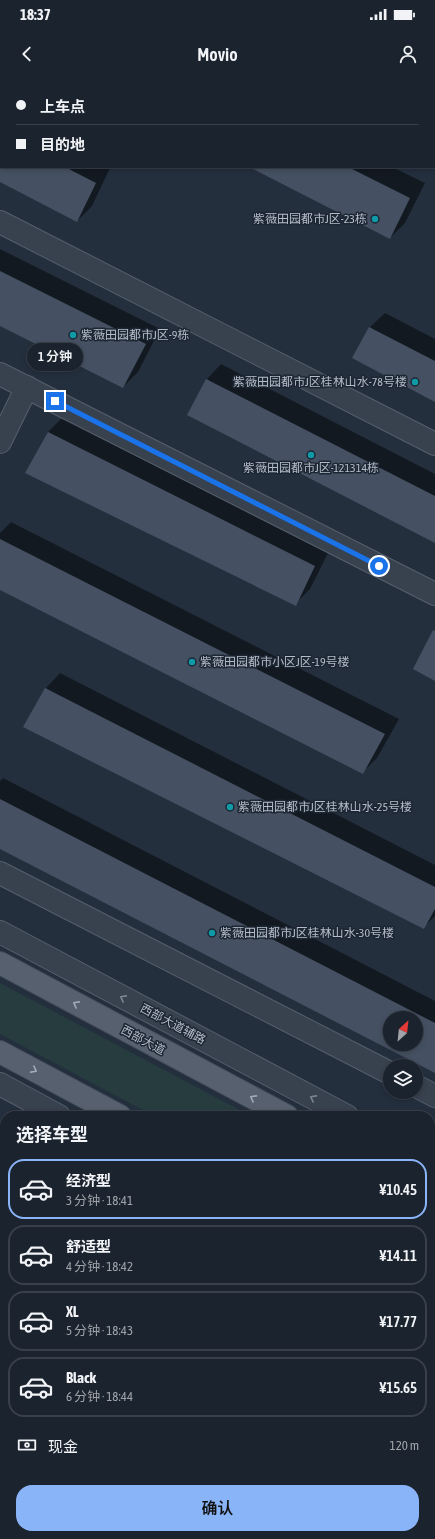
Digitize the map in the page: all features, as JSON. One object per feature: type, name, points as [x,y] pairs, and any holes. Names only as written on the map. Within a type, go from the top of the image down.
[{"type":"main road","name":"西部大道","points":[[0,964],[278,1111]]},
{"type":"main road","points":[[0,1052],[111,1111]]},
{"type":"street","points":[[0,222],[435,444]]},
{"type":"street","points":[[0,374],[435,594]]},
{"type":"street","points":[[0,442],[27,387]]},
{"type":"street","points":[[0,873],[383,1069]]},
{"type":"street","name":"西部大道辅路","points":[[0,932],[338,1111]]},
{"type":"street","points":[[0,1084],[50,1111]]},
{"type":"street","points":[[423,1090],[435,1096]]},
{"type":"green space","points":[[0,983],[242,1111],[145,1111],[0,1034]]},
{"type":"building","points":[[0,168],[67,168],[96,183],[77,222],[0,182]]},
{"type":"building","name":"紫薇田园都市J区-23栋","points":[[251,168],[350,168],[410,198],[390,239]]},
{"type":"building","name":"紫薇田园都市J区-9栋","points":[[0,271],[146,344],[123,388],[0,326]]},
{"type":"building","name":"紫薇田园都市J区桂林山水-78号楼","points":[[369,327],[435,361],[435,402],[352,358]]},
{"type":"building","name":"紫薇田园都市J区-121314栋","points":[[206,379],[435,496],[435,543],[187,415]]},
{"type":"building","points":[[48,432],[315,566],[296,606],[25,473]]},
{"type":"building","name":"紫薇田园都市小区J区-19号楼","points":[[0,539],[385,734],[363,774],[0,590]]},
{"type":"building","points":[[433,630],[435,631],[435,681],[413,669]]},
{"type":"building","name":"紫薇田园都市J区桂林山水-25号楼","points":[[45,688],[435,887],[435,909],[424,929],[23,727]]},
{"type":"building","name":"紫薇田园都市J区桂林山水-30号楼","points":[[0,799],[412,1011],[383,1011],[383,1046],[0,849]]},
{"type":"building","name":"紫薇田园都市J区桂林山水-30号楼","points":[[423,1017],[435,1023],[435,1073],[423,1067],[423,1059],[408,1059],[392,1051],[423,1051]]},
{"type":"place","name":"紫薇田园都市J区-23栋","points":[[375,219]]},
{"type":"place","name":"紫薇田园都市J区-9栋","points":[[73,335]]},
{"type":"place","name":"紫薇田园都市J区桂林山水-78号楼","points":[[415,382]]},
{"type":"place","name":"紫薇田园都市J区-121314栋","points":[[311,455]]},
{"type":"place","name":"紫薇田园都市小区J区-19号楼","points":[[192,662]]},
{"type":"place","name":"紫薇田园都市J区桂林山水-25号楼","points":[[230,807]]},
{"type":"place","name":"紫薇田园都市J区桂林山水-30号楼","points":[[212,933]]},
{"type":"route","points":[[55,401],[379,566]]}]
